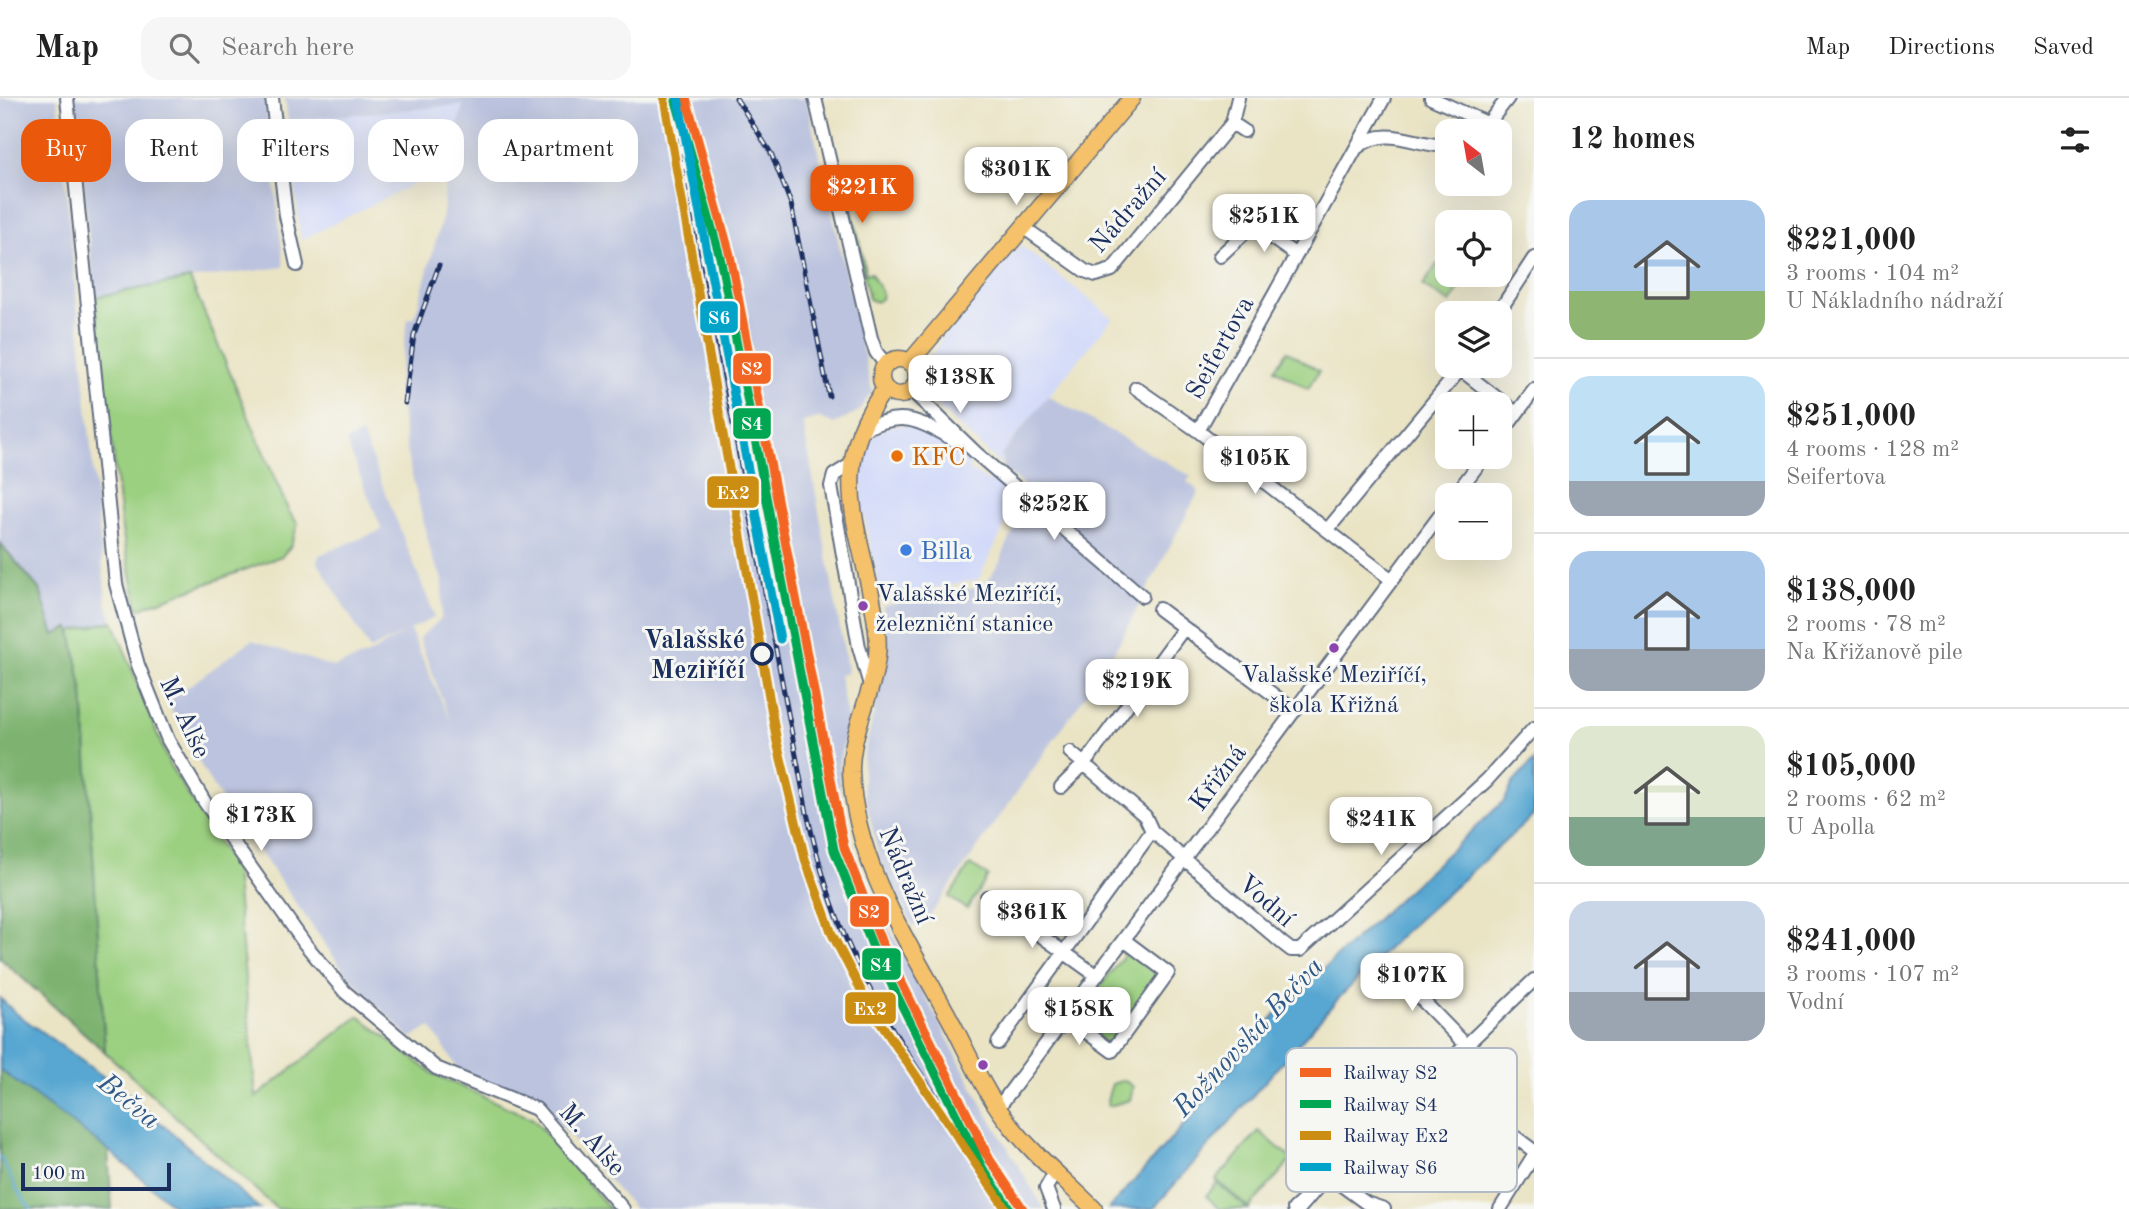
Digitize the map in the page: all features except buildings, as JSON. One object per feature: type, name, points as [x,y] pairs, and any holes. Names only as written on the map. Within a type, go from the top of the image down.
[{"type":"main road","points":[[910,362],[1132,98]]},
{"type":"main road","points":[[898,359],[910,362],[918,374],[912,391],[898,395],[886,389],[881,375],[886,365],[898,359]]},
{"type":"main road","name":"Nádražní","points":[[886,389],[858,432],[850,465],[852,498],[877,633],[877,659],[855,741],[851,769],[860,832],[886,899],[998,1108],[1019,1135],[1092,1206]]},
{"type":"street","name":"M. Alše","points":[[67,98],[116,584],[138,665],[168,740],[204,801],[304,944],[345,992],[436,1068],[536,1108],[622,1209]]},
{"type":"street","points":[[272,98],[286,216],[297,265]]},
{"type":"street","points":[[815,98],[871,338],[876,352],[886,365]]},
{"type":"street","name":"Nádražní","points":[[1023,227],[1085,271],[1096,275],[1112,270],[1232,123],[1238,98]]},
{"type":"street","points":[[1431,98],[1469,119]]},
{"type":"street","points":[[1492,119],[1508,98]]},
{"type":"street","points":[[1381,103],[1396,136]]},
{"type":"street","name":"Seifertova","points":[[1198,431],[1381,103]]},
{"type":"street","points":[[1232,123],[1244,131]]},
{"type":"street","points":[[1355,149],[1368,139],[1384,135],[1435,144]]},
{"type":"street","points":[[1220,256],[1253,225],[1255,207]]},
{"type":"street","points":[[1253,225],[1296,255]]},
{"type":"street","points":[[1506,301],[1534,258]]},
{"type":"street","points":[[1328,528],[1453,378]]},
{"type":"street","points":[[1473,378],[1516,413]]},
{"type":"street","points":[[1136,388],[1328,528],[1392,580]]},
{"type":"street","points":[[1512,419],[1534,390]]},
{"type":"street","points":[[912,391],[976,453],[1142,596]]},
{"type":"street","points":[[858,432],[884,420],[904,418],[927,425],[976,453]]},
{"type":"street","points":[[1464,483],[1475,469]]},
{"type":"street","name":"Křižná","points":[[998,1108],[1435,522]]},
{"type":"street","points":[[1159,609],[1279,693],[1295,711]]},
{"type":"street","points":[[1061,787],[1085,763],[1184,628]]},
{"type":"street","name":"Vodní","points":[[1185,858],[1282,943],[1291,950],[1300,950],[1319,937],[1480,787],[1534,728]]},
{"type":"street","points":[[1070,752],[1144,816],[1152,831],[1185,858]]},
{"type":"street","points":[[998,1043],[1066,953],[1069,944],[1152,831]]},
{"type":"street","points":[[987,897],[1097,976]]},
{"type":"street","points":[[1066,1017],[1112,1051],[1168,974],[1124,940]]},
{"type":"street","points":[[1387,964],[1460,1039]]},
{"type":"street","points":[[1462,1048],[1534,980]]},
{"type":"street","points":[[1517,1140],[1534,1153],[1517,1181]]},
{"type":"street","points":[[1054,1209],[1046,1184],[1056,1171]]},
{"type":"street","points":[[1296,1209],[1313,1192]]},
{"type":"street","points":[[1351,1192],[1366,1203],[1384,1209]]},
{"type":"street","points":[[1500,1209],[1510,1192]]},
{"type":"shaded area","points":[[0,98],[57,98],[59,119],[21,119],[21,182],[65,182],[106,602],[113,621],[54,635],[40,590],[0,543]]},
{"type":"shaded area","points":[[75,98],[265,98],[267,119],[237,119],[237,182],[274,182],[284,267],[190,279],[95,297],[83,182],[111,182],[111,119],[77,119]]},
{"type":"shaded area","points":[[285,98],[806,98],[872,391],[859,411],[834,424],[820,418],[803,422],[848,673],[839,675],[848,723],[839,760],[840,791],[847,827],[855,857],[873,899],[879,929],[888,926],[983,1106],[1044,1209],[634,1209],[549,1112],[459,1071],[431,1027],[410,1038],[344,971],[210,782],[167,702],[252,640],[333,667],[368,655],[404,633],[370,650],[318,562],[319,555],[382,530],[346,441],[362,434],[435,617],[410,630],[452,725],[419,638],[441,619],[443,580],[432,557],[408,459],[398,387],[408,318],[414,319],[443,215],[445,182],[464,182],[464,119],[459,119],[463,105],[288,119]]},
{"type":"shaded area","points":[[463,105],[459,119],[368,119],[368,182],[418,182],[301,240],[295,182],[354,182],[354,119],[300,119]]},
{"type":"shaded area","points":[[1020,245],[1113,318],[1008,445],[1000,459],[1001,465],[928,398],[924,389],[925,370],[943,336]]},
{"type":"shaded area","points":[[1048,396],[1191,476],[1187,482],[1199,491],[1110,660],[926,921],[913,926],[880,861],[863,787],[863,759],[886,662],[883,606],[984,586],[999,563],[1031,492],[1004,469],[1001,455]]},
{"type":"shaded area","points":[[907,425],[969,457],[972,461],[969,469],[989,482],[993,477],[1018,499],[978,580],[881,598],[863,509],[861,467],[865,448],[873,437],[887,427]]},
{"type":"green space","points":[[848,175],[850,177],[846,179],[866,274],[871,273],[882,293],[881,299],[876,302],[869,299],[842,184]]},
{"type":"green space","points":[[1435,267],[1435,287],[1461,287],[1451,301],[1447,301],[1423,286]]},
{"type":"green space","points":[[190,279],[289,512],[298,524],[290,547],[282,556],[138,609],[122,530],[95,297]]},
{"type":"green space","points":[[1287,351],[1319,371],[1308,389],[1275,369]]},
{"type":"green space","points":[[0,543],[40,590],[54,635],[70,627],[83,693],[105,1052],[0,958]]},
{"type":"green space","points":[[113,621],[169,764],[235,870],[256,1097],[359,1016],[433,1074],[533,1119],[610,1209],[277,1209],[105,1052],[83,693],[71,631]]},
{"type":"green space","points":[[970,865],[988,876],[967,909],[949,897]]},
{"type":"green space","points":[[1130,947],[1165,974],[1112,1047],[1075,1021]]},
{"type":"green space","points":[[0,1070],[108,1150],[112,1209],[0,1209]]},
{"type":"green space","points":[[1124,1080],[1133,1087],[1130,1100],[1109,1106],[1107,1100],[1112,1084]]},
{"type":"green space","points":[[1259,1131],[1286,1154],[1286,1166],[1249,1208],[1216,1180]]},
{"type":"green space","points":[[1217,1183],[1248,1209],[1220,1209],[1206,1196]]},
{"type":"water","points":[[1534,760],[1534,815],[1400,936],[1295,1048],[1286,1048],[1286,1058],[1153,1209],[1109,1209],[1196,1111],[1278,1011],[1505,800],[1513,783]]},
{"type":"water","name":"Bečva","points":[[0,998],[13,1011],[126,1093],[260,1209],[177,1209],[108,1150],[0,1070]]},
{"type":"waterway","points":[[0,1157],[17,1190],[31,1209]]},
{"type":"railway","points":[[671,98],[807,813],[825,880],[849,946],[884,1015],[926,1081],[1015,1209]]},
{"type":"railway","points":[[736,98],[771,153],[791,204],[829,396]]},
{"type":"railway","points":[[691,158],[710,226],[747,421],[771,509],[835,842],[856,905],[876,951],[963,1114]]},
{"type":"railway","points":[[405,403],[414,335],[439,265]]},
{"type":"rail line","name":"Ex2","points":[[664,98],[777,742],[805,859],[832,934],[869,1006],[1006,1209]]},
{"type":"rail line","name":"S6","points":[[678,98],[780,639]]},
{"type":"rail line","name":"S2","points":[[686,98],[730,255],[844,847],[881,941],[991,1162]]},
{"type":"rail line","name":"S4","points":[[676,101],[720,257],[834,850],[872,945],[982,1167]]},
{"type":"rail line","name":"S2","points":[[976,1139],[1023,1209]]},
{"type":"rail line","name":"S4","points":[[967,1145],[1010,1209]]},
{"type":"place","name":"KFC","points":[[897,456]]},
{"type":"place","name":"Billa","points":[[906,550]]},
{"type":"place","name":"Valašské Meziříčí, železniční stanice","points":[[863,606]]},
{"type":"place","name":"Valašské Meziříčí, škola Křižná","points":[[1334,648]]},
{"type":"place","name":"Valašské Meziříčí","points":[[762,654]]},
{"type":"water label","name":"Rožnovská Bečva","points":[[1247,1036]]}]
